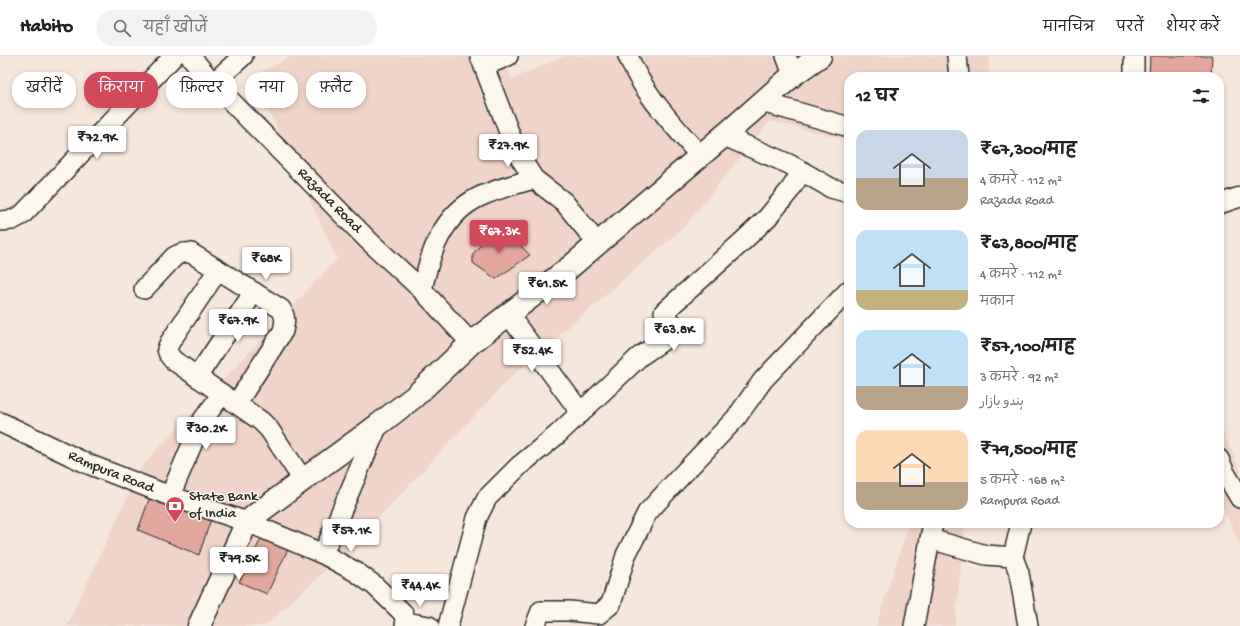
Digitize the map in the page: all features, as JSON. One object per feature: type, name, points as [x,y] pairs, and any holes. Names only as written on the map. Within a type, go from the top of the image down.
[{"type":"main road","points":[[199,626],[247,522],[272,502],[378,426],[414,397],[471,343],[569,268],[762,102],[789,66],[820,56]]},
{"type":"street","points":[[0,221],[12,220],[22,216],[174,56]]},
{"type":"street","name":"Razada Road","points":[[190,56],[204,72]]},
{"type":"street","points":[[225,72],[243,56]]},
{"type":"street","points":[[508,56],[482,61],[517,153],[534,179],[564,202],[597,243]]},
{"type":"street","points":[[628,56],[637,76],[648,93],[700,156]]},
{"type":"street","points":[[957,56],[959,72]]},
{"type":"street","points":[[1134,56],[1134,72]]},
{"type":"street","points":[[762,102],[844,126]]},
{"type":"street","name":"Razada Road","points":[[237,107],[370,241],[422,290],[471,343]]},
{"type":"street","points":[[724,136],[789,164],[831,188],[844,191]]},
{"type":"street","points":[[448,626],[477,518],[487,498],[519,466],[558,434],[639,357],[678,331],[664,312],[768,217],[790,190],[802,171]]},
{"type":"street","points":[[422,290],[429,260],[436,242],[453,216],[465,206],[480,197],[534,179]]},
{"type":"street","points":[[1224,203],[1240,198]]},
{"type":"street","points":[[144,289],[174,258],[184,252],[191,254],[281,309],[285,316],[283,331],[230,398],[202,421],[170,496]]},
{"type":"street","points":[[218,270],[170,342],[167,349],[169,355],[173,360],[230,398],[261,421],[269,429],[303,480]]},
{"type":"street","points":[[197,377],[254,292]]},
{"type":"street","points":[[535,626],[541,611],[569,611],[599,614],[611,604],[626,555],[647,513],[736,418],[763,380],[844,295]]},
{"type":"street","points":[[508,314],[581,413]]},
{"type":"street","name":"Rampura Road","points":[[0,422],[82,462],[170,496],[247,522],[323,554],[356,572],[374,584],[403,613],[406,624]]},
{"type":"street","points":[[323,554],[378,426]]},
{"type":"street","points":[[1224,470],[1240,498]]},
{"type":"street","points":[[1020,528],[1013,557],[1020,573],[1028,626]]},
{"type":"street","points":[[914,626],[932,531],[986,555],[1013,557]]},
{"type":"street","points":[[406,624],[429,626]]},
{"type":"shaded area","points":[[291,56],[503,56],[512,79],[564,56],[989,56],[989,72],[844,72],[844,139],[770,121],[684,227],[512,376],[350,548],[265,626],[67,626],[141,467],[337,259],[267,108],[298,108],[298,72],[262,72]]},
{"type":"shaded area","points":[[1224,435],[1240,469],[1240,544],[1224,510]]},
{"type":"shaded area","points":[[907,528],[965,528],[955,626],[876,626]]},
{"type":"building","points":[[1150,56],[1212,56],[1211,72],[1149,72]]},
{"type":"building","points":[[503,228],[530,255],[496,279],[473,263],[473,254],[486,238]]},
{"type":"building","name":"State Bank of India","points":[[151,494],[212,516],[199,555],[138,530]]},
{"type":"building","points":[[262,537],[289,547],[267,594],[239,582]]},
{"type":"place","name":"State Bank of India","points":[[175,523]]}]
